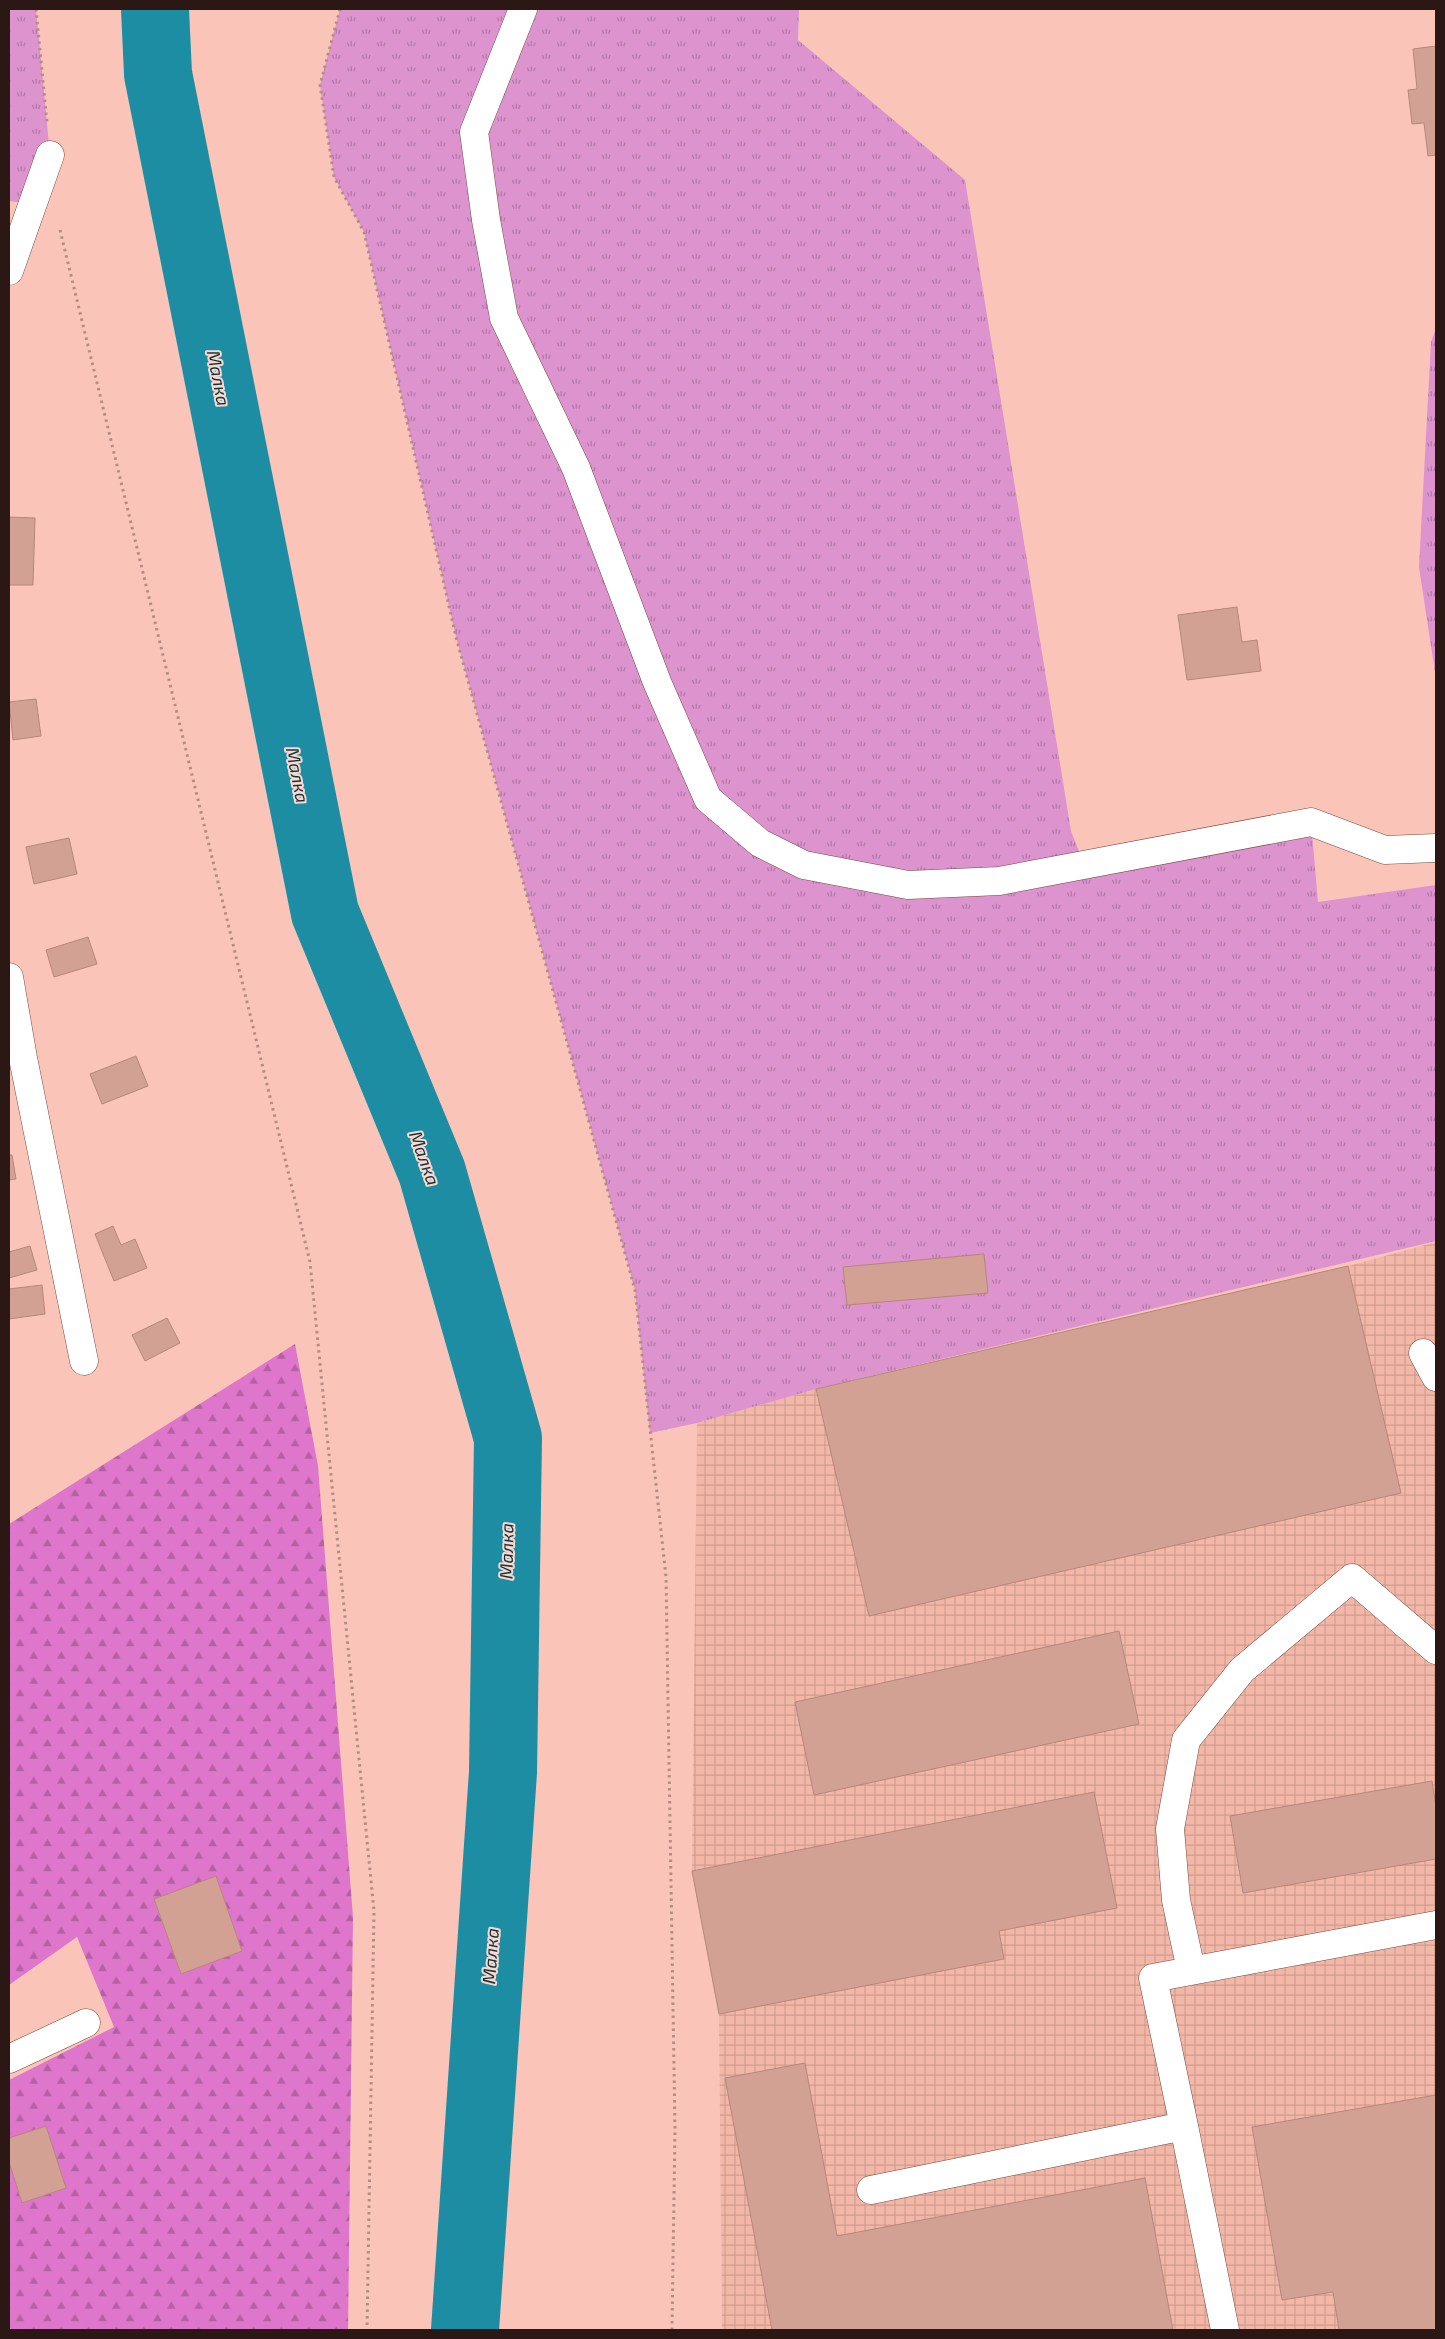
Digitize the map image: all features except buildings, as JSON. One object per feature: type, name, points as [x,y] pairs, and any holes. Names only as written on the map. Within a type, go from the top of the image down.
[{"type":"street","points":[[523,9],[474,132],[486,220],[504,318],[576,468],[656,682],[708,799],[760,843],[804,865],[908,885],[999,880],[1311,822],[1385,850],[1436,848]]},
{"type":"street","points":[[9,271],[50,155]]},
{"type":"street","points":[[9,977],[23,1058],[84,1361]]},
{"type":"street","points":[[1423,1353],[1436,1377]]},
{"type":"street","points":[[1191,1970],[1176,1900],[1170,1829],[1186,1740],[1242,1670],[1352,1578],[1436,1650]]},
{"type":"street","points":[[1225,2330],[1153,1978],[1436,1925]]},
{"type":"street","points":[[9,2059],[86,2022]]},
{"type":"street","points":[[871,2190],[1184,2126]]},
{"type":"path","points":[[36,9],[50,155]]},
{"type":"path","points":[[340,9],[320,86],[334,177],[364,232],[456,637],[635,1290],[666,1577],[675,2129],[672,2330]]},
{"type":"path","points":[[58,224],[310,1262],[374,1911],[367,2330]]},
{"type":"shaded area","points":[[1436,1242],[1436,2330],[722,2330],[719,2014],[692,1871],[697,1423],[816,1389],[1348,1266]]},
{"type":"green space","points":[[9,9],[36,9],[50,155],[33,204],[9,201]]},
{"type":"green space","points":[[340,9],[799,9],[798,40],[965,180],[1071,831],[1084,864],[1311,822],[1318,902],[1436,885],[1436,1241],[816,1389],[697,1423],[650,1433],[635,1290],[456,637],[364,232],[334,177],[320,85]]},
{"type":"green space","points":[[1436,328],[1436,679],[1419,567],[1431,342]]},
{"type":"green space","points":[[295,1344],[318,1466],[353,1917],[348,2330],[9,2330],[9,2080],[114,2027],[77,1937],[9,1985],[9,1524]]},
{"type":"waterway","name":"Малка","points":[[155,9],[158,74],[325,913],[432,1172],[508,1438],[503,1772],[465,2330]]}]
